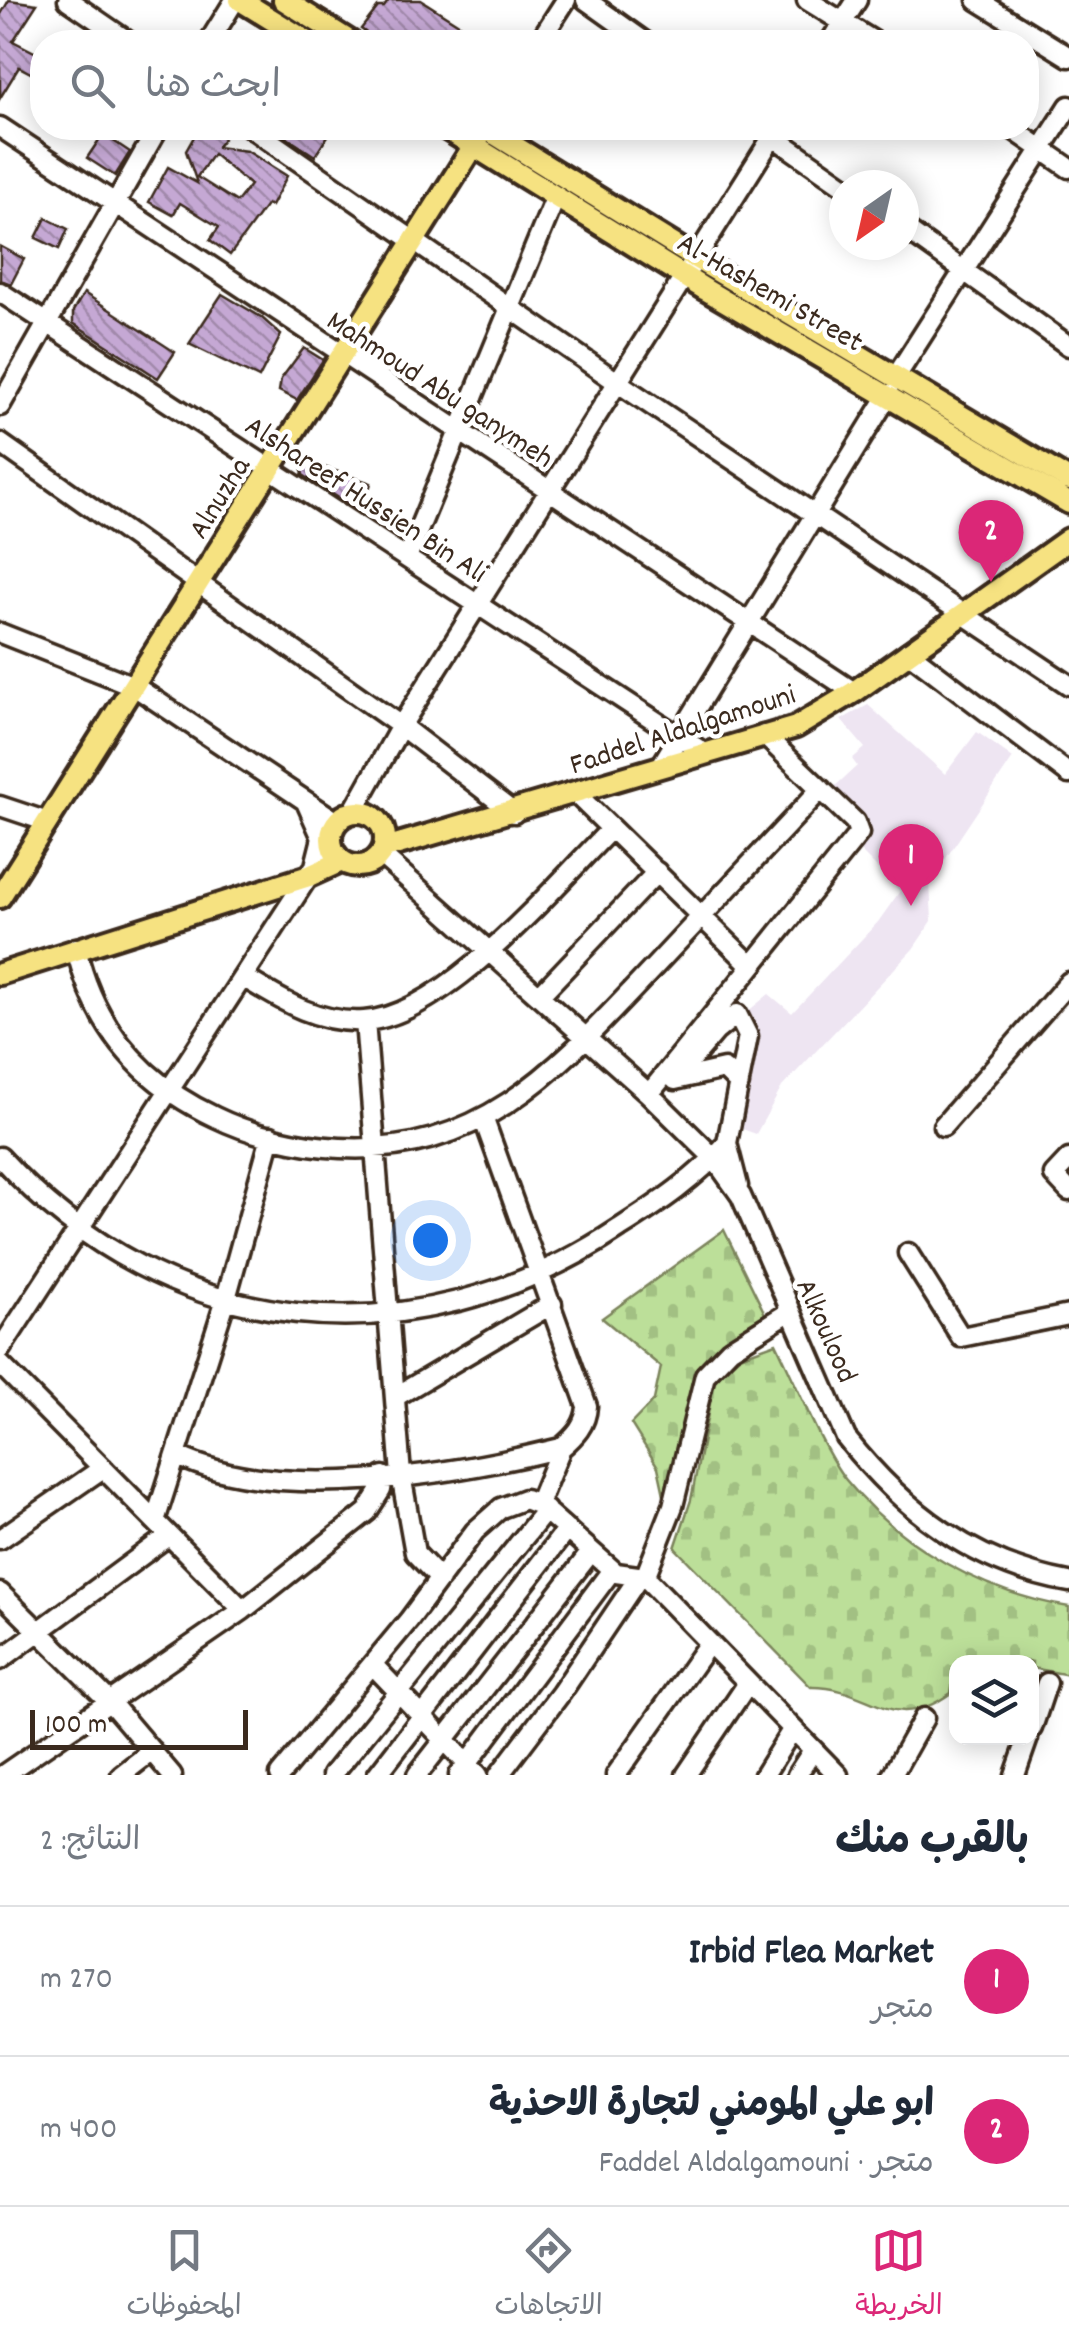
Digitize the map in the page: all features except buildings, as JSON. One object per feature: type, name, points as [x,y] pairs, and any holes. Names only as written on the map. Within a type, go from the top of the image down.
[{"type":"main road","points":[[238,0],[288,30]]},
{"type":"main road","points":[[284,0],[332,30]]},
{"type":"main road","name":"Alnuzha","points":[[0,896],[416,243],[477,140]]},
{"type":"main road","name":"Al-Hashemi Street","points":[[488,140],[556,196],[1069,480]]},
{"type":"main road","name":"Al-Hashemi Street","points":[[490,140],[691,268]]},
{"type":"main road","name":"Al-Hashemi Street","points":[[893,385],[1069,503]]},
{"type":"main road","name":"Faddel Aldalgamouni","points":[[383,852],[662,764],[796,727],[854,692],[1069,539]]},
{"type":"main road","points":[[345,817],[379,821],[383,852],[358,866],[342,861],[332,847],[345,817]]},
{"type":"main road","points":[[0,974],[309,876],[342,861]]},
{"type":"street","points":[[68,0],[112,30]]},
{"type":"street","points":[[217,30],[238,0]]},
{"type":"street","points":[[547,30],[566,0]]},
{"type":"street","points":[[586,0],[627,30]]},
{"type":"street","points":[[806,0],[854,30]]},
{"type":"street","points":[[838,30],[857,0]]},
{"type":"street","points":[[976,0],[1025,30]]},
{"type":"street","points":[[1039,39],[1069,57]]},
{"type":"street","points":[[662,764],[964,270],[1069,106]]},
{"type":"street","name":"Mahmoud Abu ganymeh","points":[[0,127],[854,692]]},
{"type":"street","points":[[0,406],[151,140]]},
{"type":"street","points":[[268,140],[617,382],[1069,685]]},
{"type":"street","points":[[0,633],[134,686],[306,802],[345,817],[546,491],[691,268],[764,140]]},
{"type":"street","points":[[783,140],[829,175]]},
{"type":"street","points":[[1030,140],[1069,168]]},
{"type":"street","points":[[408,555],[556,196]]},
{"type":"street","points":[[919,238],[1069,346]]},
{"type":"street","name":"Alshareef Hussien Bin Ali","points":[[0,292],[408,555],[704,752]]},
{"type":"street","points":[[0,443],[401,726],[514,812]]},
{"type":"street","points":[[908,652],[1069,774]]},
{"type":"street","points":[[654,1098],[750,964],[859,833],[855,822],[764,735]]},
{"type":"street","points":[[76,948],[88,990],[108,1030],[136,1064],[170,1092],[228,1123],[323,1147],[376,1150],[431,1141],[484,1120],[548,1074],[586,1039],[822,789]]},
{"type":"street","points":[[576,794],[610,830],[704,914],[750,964]]},
{"type":"street","points":[[0,1350],[81,1232],[309,876],[322,838],[306,802]]},
{"type":"street","points":[[0,806],[48,822]]},
{"type":"street","points":[[243,977],[305,1012],[366,1021],[431,996],[489,950],[610,830]]},
{"type":"street","name":"Alkoulood","points":[[383,852],[654,1098],[714,1158],[740,1196],[846,1438],[903,1501],[984,1558],[1069,1582]]},
{"type":"street","points":[[540,996],[657,872]]},
{"type":"street","points":[[266,890],[274,906],[273,929]]},
{"type":"street","points":[[943,1126],[1069,982]]},
{"type":"street","points":[[654,1098],[675,1080],[716,1031],[738,1014],[748,1036],[727,1143],[740,1196]]},
{"type":"street","points":[[366,1021],[395,1397],[392,1476],[416,1553],[440,1579]]},
{"type":"street","points":[[675,1080],[724,1070],[739,1084]]},
{"type":"street","points":[[332,1775],[542,1507],[561,1448],[582,1427],[587,1406],[484,1120]]},
{"type":"street","points":[[155,1521],[226,1302],[271,1136]]},
{"type":"street","points":[[0,1158],[81,1232],[164,1281],[226,1302],[300,1315],[388,1314],[464,1300],[542,1276],[633,1220],[714,1158],[727,1143]]},
{"type":"street","points":[[1069,1159],[1054,1174],[1069,1191]]},
{"type":"street","points":[[908,1253],[961,1336],[1069,1315]]},
{"type":"street","points":[[395,1397],[552,1304]]},
{"type":"street","points":[[499,1775],[642,1577],[673,1506],[705,1375],[730,1349],[789,1312]]},
{"type":"street","points":[[0,1364],[243,1610]]},
{"type":"street","points":[[178,1456],[238,1478],[392,1476],[470,1469],[561,1448]]},
{"type":"street","points":[[0,1539],[103,1468]]},
{"type":"street","points":[[4,1775],[243,1610],[367,1512],[392,1476]]},
{"type":"street","points":[[280,1775],[373,1665],[475,1531],[501,1508],[524,1499],[542,1507],[612,1570],[642,1577],[835,1774]]},
{"type":"street","points":[[376,1775],[567,1529]]},
{"type":"street","points":[[0,1660],[168,1536]]},
{"type":"street","points":[[416,1775],[591,1552]]},
{"type":"street","points":[[373,1665],[444,1738],[468,1771],[612,1570]]},
{"type":"street","points":[[0,1593],[110,1702],[162,1762]]},
{"type":"street","points":[[616,1775],[707,1646]]},
{"type":"street","points":[[1039,1707],[1047,1683]]},
{"type":"street","points":[[686,1775],[746,1686]]},
{"type":"street","points":[[892,1775],[924,1718]]},
{"type":"street","points":[[764,1775],[792,1730]]},
{"type":"street","points":[[1015,1775],[1026,1745]]},
{"type":"street","points":[[797,1775],[812,1750]]},
{"type":"street","points":[[121,1775],[162,1762]]},
{"type":"street","points":[[148,1775],[162,1762]]},
{"type":"shaded area","points":[[868,705],[945,774],[977,732],[1013,758],[930,882],[932,921],[913,949],[782,1087],[756,1134],[737,1127],[738,1038],[753,1023],[747,1012],[769,994],[792,1013],[878,922],[900,891],[856,847],[869,830],[832,789],[857,766],[852,759],[865,748],[841,720]]},
{"type":"green space","points":[[724,1230],[768,1320],[705,1375],[668,1513],[658,1467],[631,1424],[654,1400],[661,1367],[602,1318]]},
{"type":"green space","points":[[776,1343],[837,1468],[893,1527],[976,1579],[1069,1607],[1069,1675],[1039,1669],[1039,1655],[949,1655],[949,1694],[912,1710],[896,1710],[832,1689],[811,1687],[675,1548],[691,1500],[715,1378],[740,1356]]},
{"type":"place","name":"ابو علي المومني لتجارة الاحذية","points":[[991,582]]},
{"type":"place","name":"Irbid Flea Market","points":[[911,906]]}]
